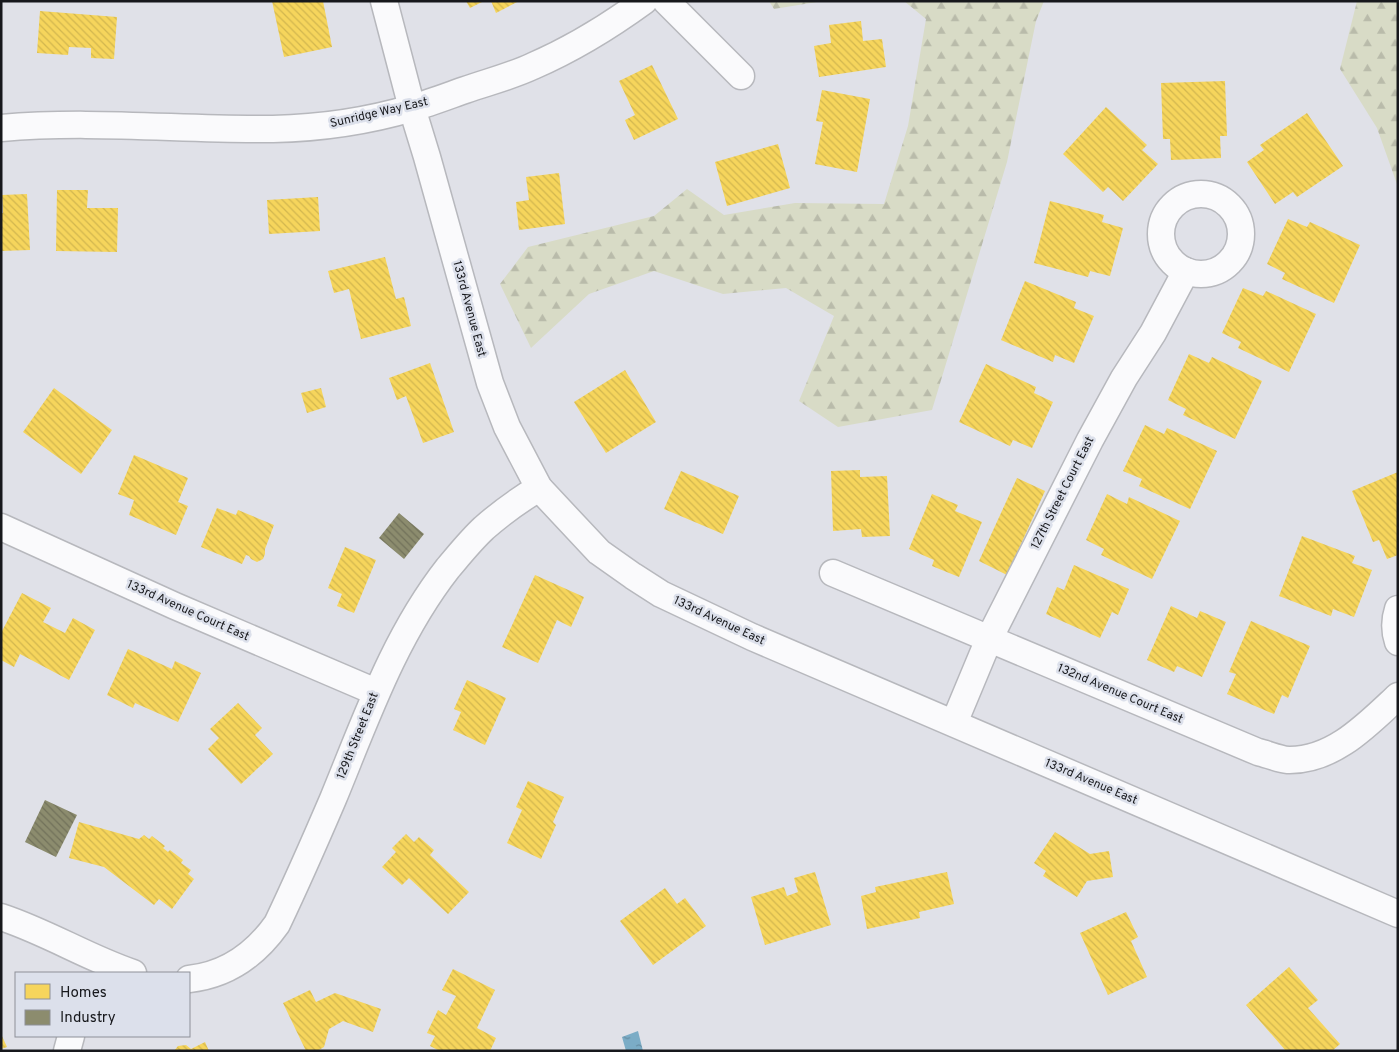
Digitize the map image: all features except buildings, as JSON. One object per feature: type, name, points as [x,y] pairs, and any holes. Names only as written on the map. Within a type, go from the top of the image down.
[{"type":"street","name":"133rd Avenue East","points":[[384,1],[412,108],[490,383],[507,427],[539,488],[599,552],[662,594],[752,637],[1398,914]]},
{"type":"street","name":"Sunridge Way East","points":[[1,128],[30,125],[93,125],[275,129],[362,119],[412,108],[533,66],[593,35],[628,14],[644,1]]},
{"type":"street","points":[[666,1],[741,76]]},
{"type":"street","name":"127th Street Court East","points":[[954,723],[989,639],[1090,440],[1124,378],[1154,333],[1186,271]]},
{"type":"street","name":"129th Street East","points":[[190,979],[204,977],[241,961],[278,924],[333,799],[376,692],[413,619],[457,557],[483,529],[514,504],[539,488]]},
{"type":"street","name":"133rd Avenue Court East","points":[[1,527],[175,606],[376,692]]},
{"type":"street","name":"132nd Avenue Court East","points":[[833,573],[1258,752],[1286,760],[1303,759],[1324,754],[1371,721],[1398,696]]},
{"type":"street","points":[[1398,609],[1394,619],[1394,632],[1398,642]]},
{"type":"street","points":[[1,917],[29,926],[105,969],[126,972]]},
{"type":"street","points":[[67,1051],[71,1037]]},
{"type":"green space","points":[[769,1],[823,1],[774,9]]},
{"type":"green space","points":[[904,1],[1044,1],[1036,21],[1007,162],[932,410],[838,427],[799,401],[834,316],[786,288],[723,294],[654,271],[589,294],[531,348],[500,284],[528,247],[654,216],[687,189],[724,215],[795,203],[884,204],[908,126],[926,19]]},
{"type":"green space","points":[[1357,1],[1398,1],[1398,187],[1377,128],[1340,69]]},
{"type":"water","points":[[638,1031],[643,1051],[626,1051],[622,1037]]}]
